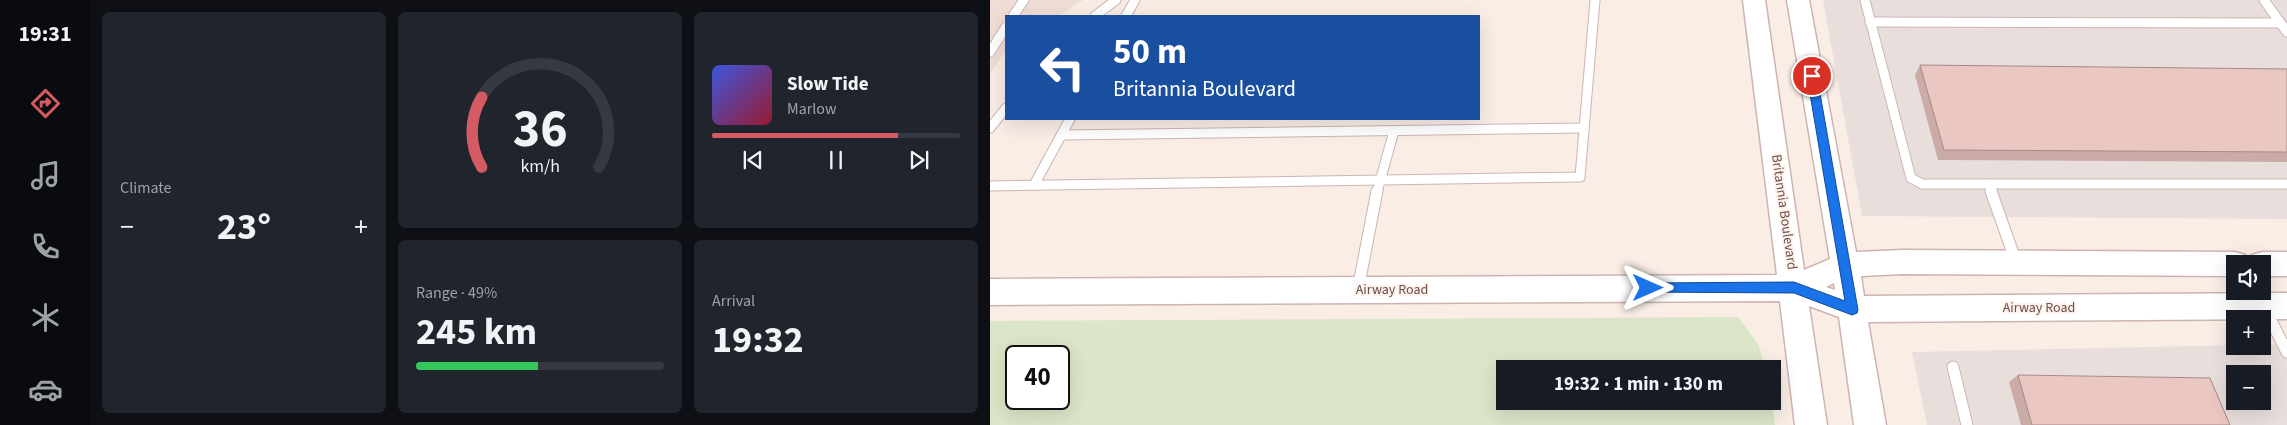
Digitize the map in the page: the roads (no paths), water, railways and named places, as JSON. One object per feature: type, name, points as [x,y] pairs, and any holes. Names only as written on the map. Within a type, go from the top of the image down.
[{"type":"street","name":"Britannia Boulevard","points":[[1754,0],[1811,425]]},
{"type":"street","points":[[1798,0],[1845,265],[1870,425]]},
{"type":"street","name":"Airway Road","points":[[1794,288],[1845,265],[1903,262],[2226,264]]},
{"type":"street","points":[[2271,264],[2287,264]]},
{"type":"street","name":"Airway Road","points":[[990,292],[1794,288],[1852,310],[2275,306]]},
{"type":"lane","points":[[1014,15],[1024,0]]},
{"type":"lane","points":[[1096,15],[1116,0]]},
{"type":"lane","points":[[1127,15],[1135,0]]},
{"type":"lane","points":[[990,186],[1580,177],[1595,0]]},
{"type":"lane","points":[[1865,0],[1906,164],[1911,178],[1922,184],[2287,184]]},
{"type":"lane","points":[[2264,0],[2287,32]]},
{"type":"lane","points":[[1870,22],[2280,22]]},
{"type":"lane","points":[[990,52],[1005,29]]},
{"type":"lane","points":[[990,128],[1005,109]]},
{"type":"lane","points":[[1034,185],[1070,120]]},
{"type":"lane","points":[[1062,135],[1584,128]]},
{"type":"lane","points":[[1358,290],[1379,180],[1394,131]]},
{"type":"lane","points":[[1989,184],[2017,263]]},
{"type":"lane","points":[[2275,306],[2287,352]]},
{"type":"lane","points":[[1954,367],[1967,425]]}]
